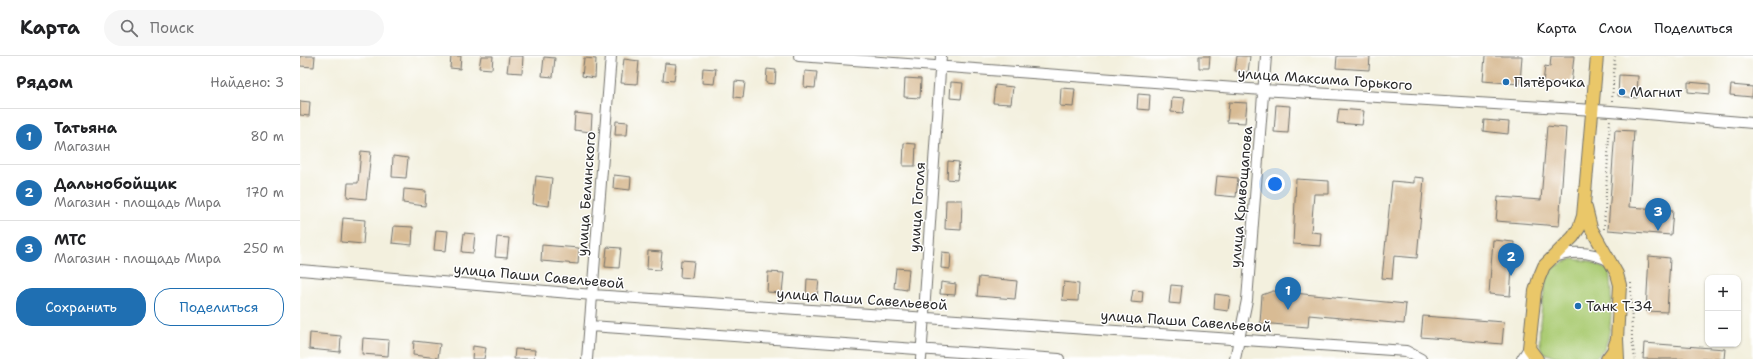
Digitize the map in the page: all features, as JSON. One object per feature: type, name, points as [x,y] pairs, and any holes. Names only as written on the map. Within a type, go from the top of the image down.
[{"type":"main road","points":[[1537,359],[1528,353],[1536,291],[1544,266],[1573,237],[1579,228],[1585,203],[1597,56]]},
{"type":"main road","points":[[1585,203],[1591,228],[1612,264],[1620,285],[1617,339],[1618,359]]},
{"type":"main road","points":[[1608,359],[1613,351],[1617,339]]},
{"type":"street","name":"улица Белинского","points":[[587,359],[591,326],[611,56]]},
{"type":"street","name":"улица Максима Горького","points":[[799,56],[941,61],[1263,90],[1611,111],[1753,123]]},
{"type":"street","name":"улица Кривощапова","points":[[1235,359],[1238,338],[1247,300],[1266,56]]},
{"type":"street","name":"улица Гоголя","points":[[921,354],[941,61]]},
{"type":"street","points":[[1550,259],[1561,254],[1574,252],[1602,257],[1612,264]]},
{"type":"street","name":"улица Паши Савельевой","points":[[300,270],[593,295],[1238,338],[1406,351],[1421,359]]},
{"type":"street","points":[[591,326],[921,354],[1059,359]]},
{"type":"street","points":[[1522,359],[1528,353]]},
{"type":"path","points":[[1604,230],[1615,56]]},
{"type":"path","points":[[1629,278],[1632,284],[1632,340],[1635,359]]},
{"type":"green space","points":[[1572,259],[1590,261],[1609,271],[1611,288],[1611,320],[1608,340],[1605,347],[1595,358],[1554,356],[1543,352],[1541,346],[1541,312],[1549,269]]},
{"type":"building","points":[[300,56],[315,56],[314,67],[300,66]]},
{"type":"building","points":[[451,56],[461,56],[460,69],[450,68]]},
{"type":"building","points":[[481,56],[493,56],[492,69],[479,68]]},
{"type":"building","points":[[509,56],[523,56],[522,73],[507,72]]},
{"type":"building","points":[[1199,56],[1210,56],[1209,68],[1199,68]]},
{"type":"building","points":[[1237,56],[1250,56],[1248,72],[1235,71]]},
{"type":"building","points":[[1337,56],[1370,56],[1369,70],[1336,68]]},
{"type":"building","points":[[1485,56],[1522,56],[1520,84],[1483,81]]},
{"type":"building","points":[[1551,56],[1574,56],[1571,85],[1543,83],[1545,66],[1550,67]]},
{"type":"building","points":[[544,57],[555,58],[553,77],[542,76]]},
{"type":"building","points":[[584,58],[596,59],[595,78],[582,76]]},
{"type":"building","points":[[624,59],[639,61],[637,84],[621,83]]},
{"type":"building","points":[[665,63],[676,64],[674,81],[663,80]]},
{"type":"building","points":[[703,68],[716,69],[714,84],[702,83]]},
{"type":"building","points":[[767,69],[776,70],[775,84],[766,83]]},
{"type":"building","points":[[805,71],[817,72],[815,88],[804,87]]},
{"type":"building","points":[[1619,75],[1638,76],[1637,98],[1618,96]]},
{"type":"building","points":[[905,78],[921,79],[920,98],[904,97]]},
{"type":"building","points":[[735,81],[745,82],[743,98],[734,97]]},
{"type":"building","points":[[951,82],[963,83],[961,99],[950,98]]},
{"type":"building","points":[[1688,82],[1710,84],[1710,94],[1688,92]]},
{"type":"building","points":[[995,85],[1013,87],[1011,104],[993,103]]},
{"type":"building","points":[[1731,85],[1753,87],[1752,97],[1730,95]]},
{"type":"building","points":[[1061,88],[1075,89],[1073,107],[1060,106]]},
{"type":"building","points":[[1138,94],[1150,95],[1149,110],[1137,109]]},
{"type":"building","points":[[1172,97],[1185,98],[1183,113],[1171,112]]},
{"type":"building","points":[[300,101],[310,102],[309,116],[300,115]]},
{"type":"building","points":[[1229,102],[1247,103],[1245,123],[1227,122]]},
{"type":"building","points":[[1276,105],[1290,106],[1288,133],[1274,132]]},
{"type":"building","points":[[1339,109],[1364,111],[1362,125],[1337,123]]},
{"type":"building","points":[[575,113],[592,115],[591,132],[574,130]]},
{"type":"building","points":[[1484,120],[1509,122],[1508,134],[1483,131]]},
{"type":"building","points":[[616,121],[628,122],[627,135],[615,135]]},
{"type":"building","points":[[1547,126],[1566,128],[1559,226],[1496,221],[1498,197],[1541,200]]},
{"type":"building","points":[[1615,130],[1634,131],[1629,207],[1673,210],[1671,235],[1608,230]]},
{"type":"building","points":[[904,143],[916,144],[915,166],[903,166]]},
{"type":"building","points":[[361,151],[371,152],[366,199],[347,197],[348,183],[358,183]]},
{"type":"building","points":[[393,156],[408,158],[406,178],[392,177]]},
{"type":"building","points":[[948,161],[959,162],[957,180],[947,179]]},
{"type":"building","points":[[614,175],[631,177],[630,190],[613,188]]},
{"type":"building","points":[[536,176],[552,178],[549,206],[533,204]]},
{"type":"building","points":[[1217,176],[1238,178],[1236,197],[1215,195]]},
{"type":"building","points":[[1414,177],[1424,178],[1417,258],[1394,256],[1392,279],[1382,278],[1392,181],[1414,183]]},
{"type":"building","points":[[1296,179],[1329,181],[1329,194],[1314,194],[1311,232],[1321,233],[1320,246],[1293,244]]},
{"type":"building","points":[[404,189],[426,191],[425,206],[403,203]]},
{"type":"building","points":[[946,200],[962,200],[961,230],[945,229]]},
{"type":"building","points":[[343,218],[365,220],[363,244],[341,242]]},
{"type":"building","points":[[394,226],[413,227],[412,245],[392,243]]},
{"type":"building","points":[[436,230],[448,231],[446,251],[434,250]]},
{"type":"building","points":[[464,233],[475,234],[473,253],[462,252]]},
{"type":"building","points":[[497,237],[509,238],[507,258],[495,257]]},
{"type":"building","points":[[1493,240],[1514,242],[1510,296],[1489,294]]},
{"type":"building","points":[[542,245],[579,248],[578,264],[541,261]]},
{"type":"building","points":[[607,247],[621,248],[619,268],[605,267]]},
{"type":"building","points":[[648,251],[662,252],[660,270],[647,269]]},
{"type":"building","points":[[942,252],[951,253],[950,269],[941,268]]},
{"type":"building","points":[[1649,256],[1670,258],[1667,312],[1646,311]]},
{"type":"building","points":[[681,260],[694,261],[692,278],[680,277]]},
{"type":"building","points":[[896,268],[909,269],[907,290],[894,288]]},
{"type":"building","points":[[768,272],[784,273],[782,293],[767,292]]},
{"type":"building","points":[[979,277],[1017,281],[1015,299],[977,296]]},
{"type":"building","points":[[807,279],[819,280],[817,297],[806,296]]},
{"type":"building","points":[[941,282],[956,284],[955,295],[940,294]]},
{"type":"building","points":[[1064,282],[1079,284],[1078,301],[1062,300]]},
{"type":"building","points":[[1171,285],[1182,286],[1180,304],[1169,303]]},
{"type":"building","points":[[1133,290],[1143,291],[1142,303],[1131,302]]},
{"type":"building","points":[[1273,291],[1406,304],[1404,324],[1309,315],[1308,327],[1260,323],[1262,295]]},
{"type":"building","points":[[1215,294],[1230,296],[1228,311],[1214,309]]},
{"type":"building","points":[[1423,316],[1504,322],[1502,344],[1421,337]]},
{"type":"building","points":[[310,333],[341,336],[340,352],[309,349]]},
{"type":"building","points":[[363,338],[389,340],[388,356],[362,354]]},
{"type":"building","points":[[414,341],[440,344],[438,358],[413,355]]},
{"type":"building","points":[[1644,343],[1725,349],[1724,359],[1643,359]]},
{"type":"building","points":[[473,346],[486,348],[484,359],[472,359]]},
{"type":"building","points":[[515,349],[535,350],[534,359],[514,359]]},
{"type":"place","name":"Пятёрочка","points":[[1506,82]]},
{"type":"place","name":"Магнит","points":[[1622,92]]},
{"type":"place","name":"МТС","points":[[1658,231]]},
{"type":"place","name":"Дальнобойщик","points":[[1511,276]]},
{"type":"place","name":"Танк Т-34","points":[[1578,306]]},
{"type":"place","name":"Татьяна","points":[[1288,310]]}]
